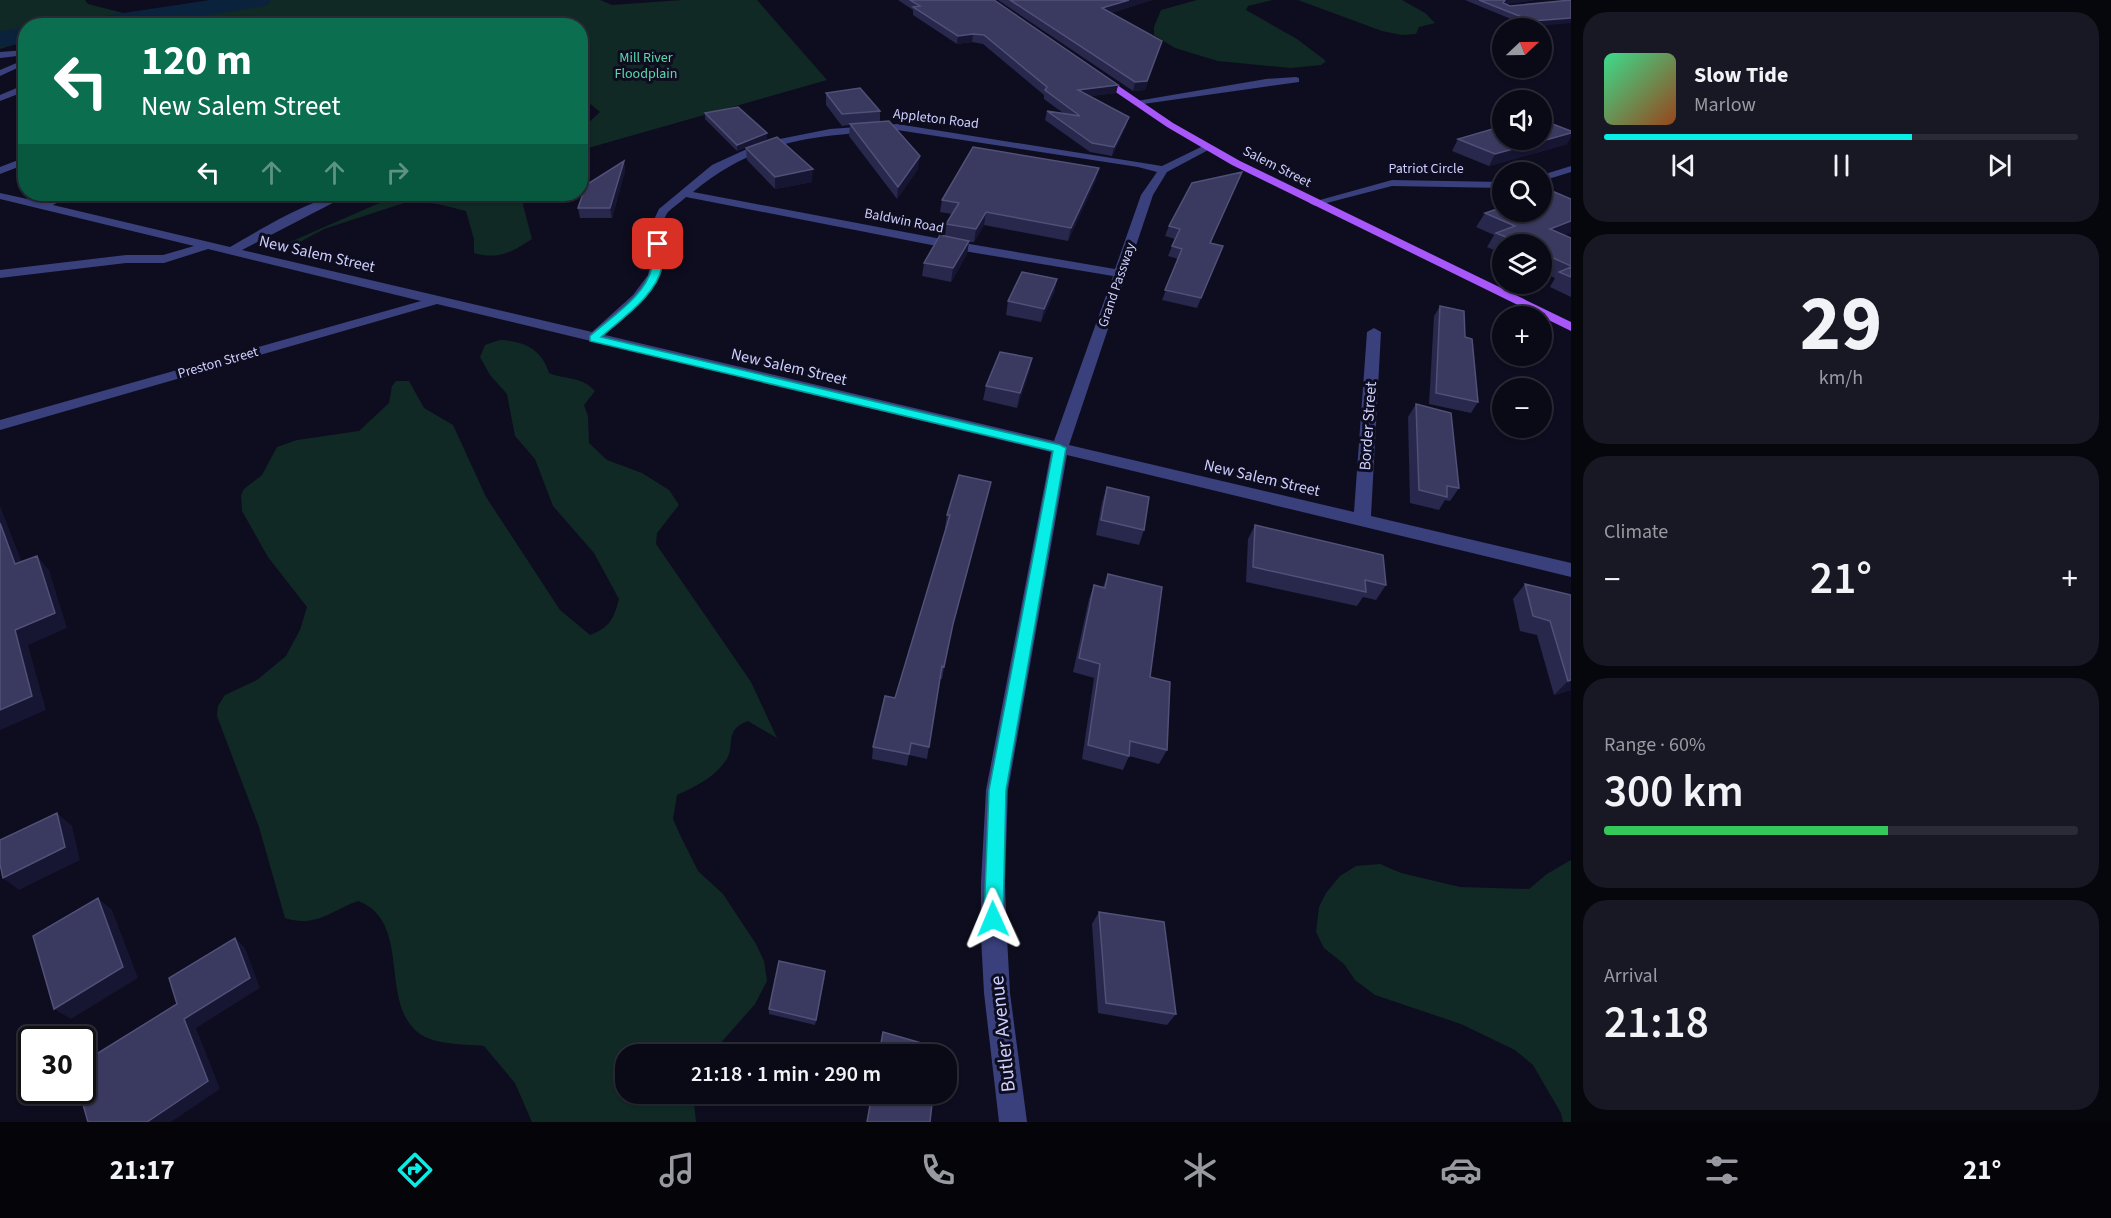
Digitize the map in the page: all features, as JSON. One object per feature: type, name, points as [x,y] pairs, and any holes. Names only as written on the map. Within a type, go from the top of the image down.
[{"type":"main road","name":"Salem Street","points":[[1087,68],[1207,148],[1571,327]]},
{"type":"street","points":[[0,56],[18,53]]},
{"type":"street","points":[[0,73],[18,65]]},
{"type":"street","points":[[1136,102],[1201,95],[1266,82],[1296,80]]},
{"type":"street","points":[[0,98],[18,90]]},
{"type":"street","name":"Appleton Road","points":[[593,339],[638,298],[651,281],[657,268],[659,218],[682,193],[726,160],[760,146],[804,135],[870,128],[915,129],[1142,164],[1163,170]]},
{"type":"street","points":[[1163,170],[1207,148]]},
{"type":"street","points":[[0,171],[18,163]]},
{"type":"street","name":"Grand Passway","points":[[1060,448],[1122,274],[1147,195],[1163,170]]},
{"type":"street","points":[[1552,175],[1571,170]]},
{"type":"street","name":"Patriot Circle","points":[[1315,203],[1392,183],[1492,185]]},
{"type":"street","name":"Baldwin Road","points":[[682,193],[952,245],[1122,274]]},
{"type":"street","name":"New Salem Street","points":[[0,196],[18,200]]},
{"type":"street","name":"New Salem Street","points":[[21,201],[1571,570]]},
{"type":"street","points":[[42,206],[52,201]]},
{"type":"street","points":[[230,252],[277,225],[330,201]]},
{"type":"street","points":[[0,274],[126,259],[164,259],[206,246]]},
{"type":"street","name":"Preston Street","points":[[0,424],[437,300]]},
{"type":"street","name":"Border Street","points":[[1362,521],[1374,332]]},
{"type":"street","name":"Butler Avenue","points":[[1013,1122],[996,982],[993,884],[996,812],[1015,686],[1060,448]]},
{"type":"green space","name":"Mill River Floodplain","points":[[0,0],[85,0],[88,4],[123,13],[170,9],[214,0],[600,0],[612,5],[682,0],[757,0],[827,80],[588,148],[588,123],[600,112],[588,102],[588,18],[18,18],[18,43],[0,49]]},
{"type":"green space","points":[[1197,0],[1272,0],[1248,6],[1246,10],[1297,39],[1326,61],[1321,65],[1291,68],[1218,61],[1175,48],[1154,35],[1154,27],[1161,10]]},
{"type":"green space","points":[[1298,0],[1402,0],[1425,13],[1435,23],[1419,27],[1416,34],[1402,35],[1382,31]]},
{"type":"green space","points":[[384,201],[410,201],[324,229],[283,251],[274,249]]},
{"type":"green space","points":[[410,201],[524,201],[532,239],[505,254],[491,256],[474,253],[474,239],[466,211],[438,204]]},
{"type":"green space","points":[[500,340],[517,342],[537,352],[549,373],[590,386],[595,391],[584,405],[588,416],[589,443],[607,460],[642,473],[669,490],[679,505],[657,533],[656,544],[751,682],[777,738],[748,721],[740,725],[732,734],[728,757],[719,769],[702,782],[677,795],[673,819],[698,871],[723,894],[756,944],[764,961],[767,981],[755,1004],[720,1044],[615,1044],[615,1104],[694,1104],[696,1122],[532,1122],[515,1083],[484,1046],[446,1043],[425,1037],[410,1024],[401,1007],[391,946],[385,927],[375,912],[358,901],[314,920],[296,921],[285,918],[259,827],[217,716],[218,706],[225,695],[257,680],[286,656],[300,630],[307,607],[268,557],[242,511],[241,495],[244,489],[262,475],[277,447],[297,440],[359,431],[389,403],[392,386],[396,381],[409,381],[424,408],[453,425],[486,497],[560,610],[590,635],[610,622],[619,599],[594,553],[553,506],[535,459],[515,436],[507,394],[490,375],[480,357],[485,345]]},
{"type":"green space","points":[[1571,860],[1571,1122],[1563,1122],[1561,1113],[1533,1065],[1515,1050],[1461,1024],[1375,995],[1355,980],[1344,964],[1324,948],[1316,932],[1319,907],[1326,893],[1340,876],[1356,866],[1380,864],[1401,873],[1460,887],[1529,889],[1547,874]]},
{"type":"building","points":[[910,0],[994,0],[1118,85],[1078,90],[1129,117],[1114,147],[1092,143],[1047,111],[1080,116],[1045,90],[1047,87],[984,35],[958,36],[913,7],[920,6]]},
{"type":"building","points":[[1010,0],[1129,0],[1102,8],[1162,41],[1147,81],[1135,82]]},
{"type":"building","points":[[1479,0],[1505,0],[1503,3],[1510,6],[1571,0],[1571,18],[1524,18]]},
{"type":"building","points":[[860,88],[880,111],[842,114],[826,93]]},
{"type":"building","points":[[738,107],[767,133],[737,145],[705,113]]},
{"type":"building","points":[[889,121],[920,156],[898,187],[850,124]]},
{"type":"building","points":[[1552,124],[1571,131],[1571,133],[1552,138]]},
{"type":"building","points":[[1492,129],[1492,150],[1509,150],[1495,154],[1458,139]]},
{"type":"building","points":[[777,137],[813,169],[775,177],[746,148]]},
{"type":"building","points":[[973,147],[1099,168],[1071,228],[986,212],[976,229],[946,224],[959,203],[942,200]]},
{"type":"building","points":[[624,161],[610,208],[578,208],[580,201],[588,201],[588,184]]},
{"type":"building","points":[[1242,172],[1210,243],[1223,246],[1201,298],[1165,290],[1182,249],[1172,246],[1180,229],[1169,226],[1192,183]]},
{"type":"building","points":[[1552,191],[1571,199],[1571,221],[1550,229],[1571,238],[1571,266],[1552,257],[1552,234],[1496,233],[1515,226],[1506,222],[1552,222]]},
{"type":"building","points":[[940,235],[969,241],[953,268],[924,263]]},
{"type":"building","points":[[1571,267],[1571,277],[1559,272]]},
{"type":"building","points":[[1022,272],[1057,279],[1044,309],[1008,301]]},
{"type":"building","points":[[1440,306],[1464,311],[1465,337],[1472,339],[1478,402],[1436,393]]},
{"type":"building","points":[[1000,352],[1032,358],[1020,393],[986,386]]},
{"type":"building","points":[[1416,404],[1451,413],[1459,488],[1447,486],[1447,497],[1419,490]]},
{"type":"building","points":[[959,475],[991,482],[953,624],[944,667],[942,666],[929,747],[911,743],[909,754],[873,747],[885,696],[895,698],[950,515],[947,515]]},
{"type":"building","points":[[1107,487],[1149,497],[1144,530],[1101,520]]},
{"type":"building","points":[[0,523],[15,564],[37,556],[55,613],[15,630],[32,696],[0,710]]},
{"type":"building","points":[[1255,525],[1383,555],[1386,585],[1365,580],[1366,592],[1253,567]]},
{"type":"building","points":[[1108,574],[1162,587],[1150,677],[1170,682],[1167,750],[1130,741],[1129,756],[1088,745],[1100,664],[1079,658],[1094,585],[1105,588]]},
{"type":"building","points":[[1525,584],[1571,595],[1571,680],[1568,681],[1550,621],[1533,616]]},
{"type":"building","points":[[57,813],[65,847],[3,878],[0,864],[0,840]]},
{"type":"building","points":[[98,898],[123,967],[54,1009],[33,936]]},
{"type":"building","points":[[1099,912],[1164,922],[1176,1014],[1106,1003]]},
{"type":"building","points":[[235,938],[250,978],[184,1019],[208,1081],[147,1122],[88,1122],[83,1104],[96,1104],[96,1054],[177,1004],[169,978]]},
{"type":"building","points":[[779,961],[825,971],[816,1020],[769,1009]]},
{"type":"building","points":[[883,1032],[925,1044],[881,1044]]},
{"type":"building","points":[[870,1104],[932,1104],[930,1122],[867,1122]]},
{"type":"waterway","points":[[142,18],[259,0]]},
{"type":"waterway","points":[[0,39],[18,36]]},
{"type":"route","points":[[658,244],[657,268],[651,281],[638,298],[593,339],[1060,448],[1015,686],[998,790],[994,835],[993,919]]}]
